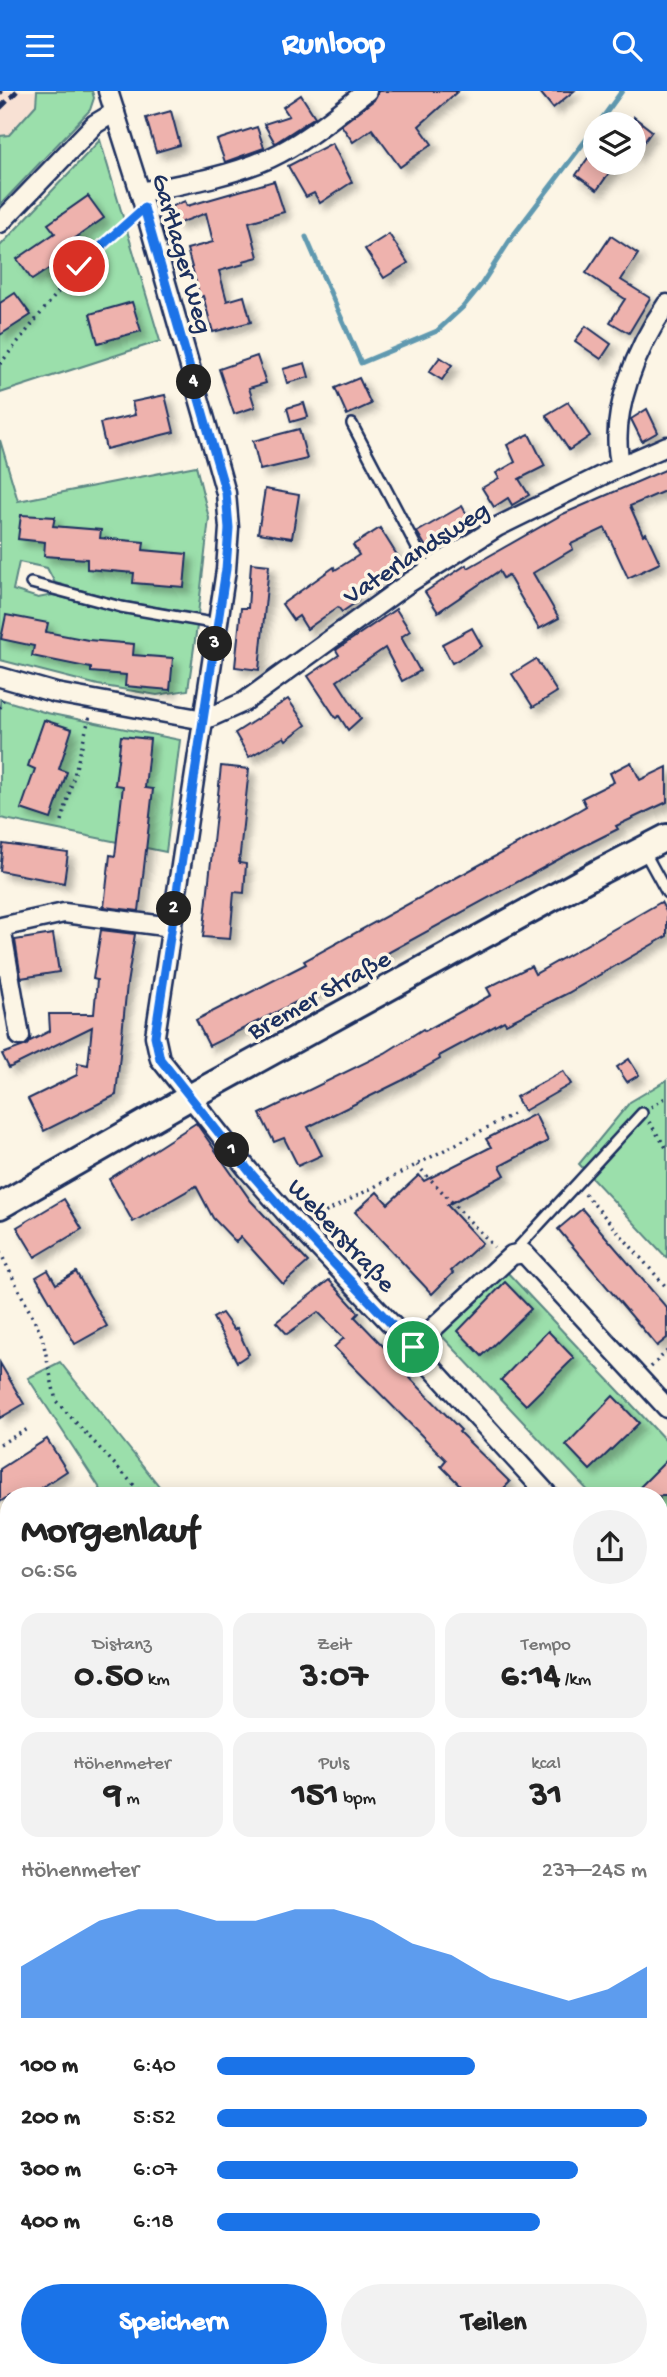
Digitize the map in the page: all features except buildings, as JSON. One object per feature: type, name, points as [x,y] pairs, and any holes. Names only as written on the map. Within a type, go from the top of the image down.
[{"type":"main road","name":"Bremer Straße","points":[[0,1206],[190,1097],[667,837]]},
{"type":"street","name":"Gartlager Weg","points":[[108,91],[226,493],[229,528],[218,624],[155,1036],[160,1059],[190,1097]]},
{"type":"street","points":[[142,200],[271,158],[368,91]]},
{"type":"street","points":[[0,223],[95,124],[115,112]]},
{"type":"street","points":[[621,466],[617,450],[617,432],[630,379],[637,355],[667,304]]},
{"type":"street","name":"Vaterlandsweg","points":[[204,720],[244,702],[429,571],[497,527],[667,446]]},
{"type":"street","points":[[0,677],[94,700],[204,720]]},
{"type":"street","points":[[20,1036],[1,924],[64,913],[172,927]]},
{"type":"street","name":"Weberstraße","points":[[190,1097],[249,1171],[299,1227],[541,1487]]},
{"type":"street","points":[[413,1347],[509,1257],[524,1253],[667,1409]]},
{"type":"lane","points":[[352,424],[429,571]]},
{"type":"lane","points":[[31,583],[121,607],[218,624]]},
{"type":"lane","points":[[643,849],[667,893]]},
{"type":"lane","points":[[509,1257],[642,1113]]},
{"type":"path","points":[[0,365],[79,266],[142,200]]},
{"type":"path","points":[[62,821],[94,700]]},
{"type":"path","points":[[667,1097],[642,1113],[667,1149]]},
{"type":"path","points":[[299,1227],[517,1112]]},
{"type":"path","points":[[416,1165],[509,1257]]},
{"type":"path","points":[[577,1184],[667,1289]]},
{"type":"path","points":[[0,1252],[42,1336],[56,1401],[136,1487]]},
{"type":"path","points":[[0,1444],[30,1428]]},
{"type":"shaded area","points":[[0,91],[37,91],[36,105],[9,135],[0,136]]},
{"type":"green space","points":[[37,91],[92,91],[94,98],[90,110],[0,205],[0,136],[9,135],[36,105]]},
{"type":"green space","points":[[100,140],[160,341],[0,393],[0,246]]},
{"type":"green space","points":[[0,440],[18,501],[196,466],[209,518],[198,614],[121,601],[55,583],[47,568],[19,562],[13,590],[38,598],[53,595],[120,612],[197,626],[188,690],[157,695],[98,685],[0,660]]},
{"type":"green space","points":[[0,699],[47,713],[180,740],[166,852],[0,818]]},
{"type":"green space","points":[[667,1080],[667,1258],[579,1164],[630,1102]]},
{"type":"green space","points":[[506,1271],[667,1442],[667,1487],[585,1487],[441,1335]]},
{"type":"green space","points":[[60,1362],[160,1487],[99,1487],[28,1378]]},
{"type":"waterway","points":[[607,112],[622,91]]},
{"type":"waterway","points":[[306,237],[361,363],[437,331],[463,307],[583,144]]},
{"type":"railway","points":[[0,108],[17,91]]},
{"type":"route","points":[[79,266],[144,208],[226,493],[229,528],[226,569],[155,1036],[160,1059],[285,1212],[413,1347]]}]
